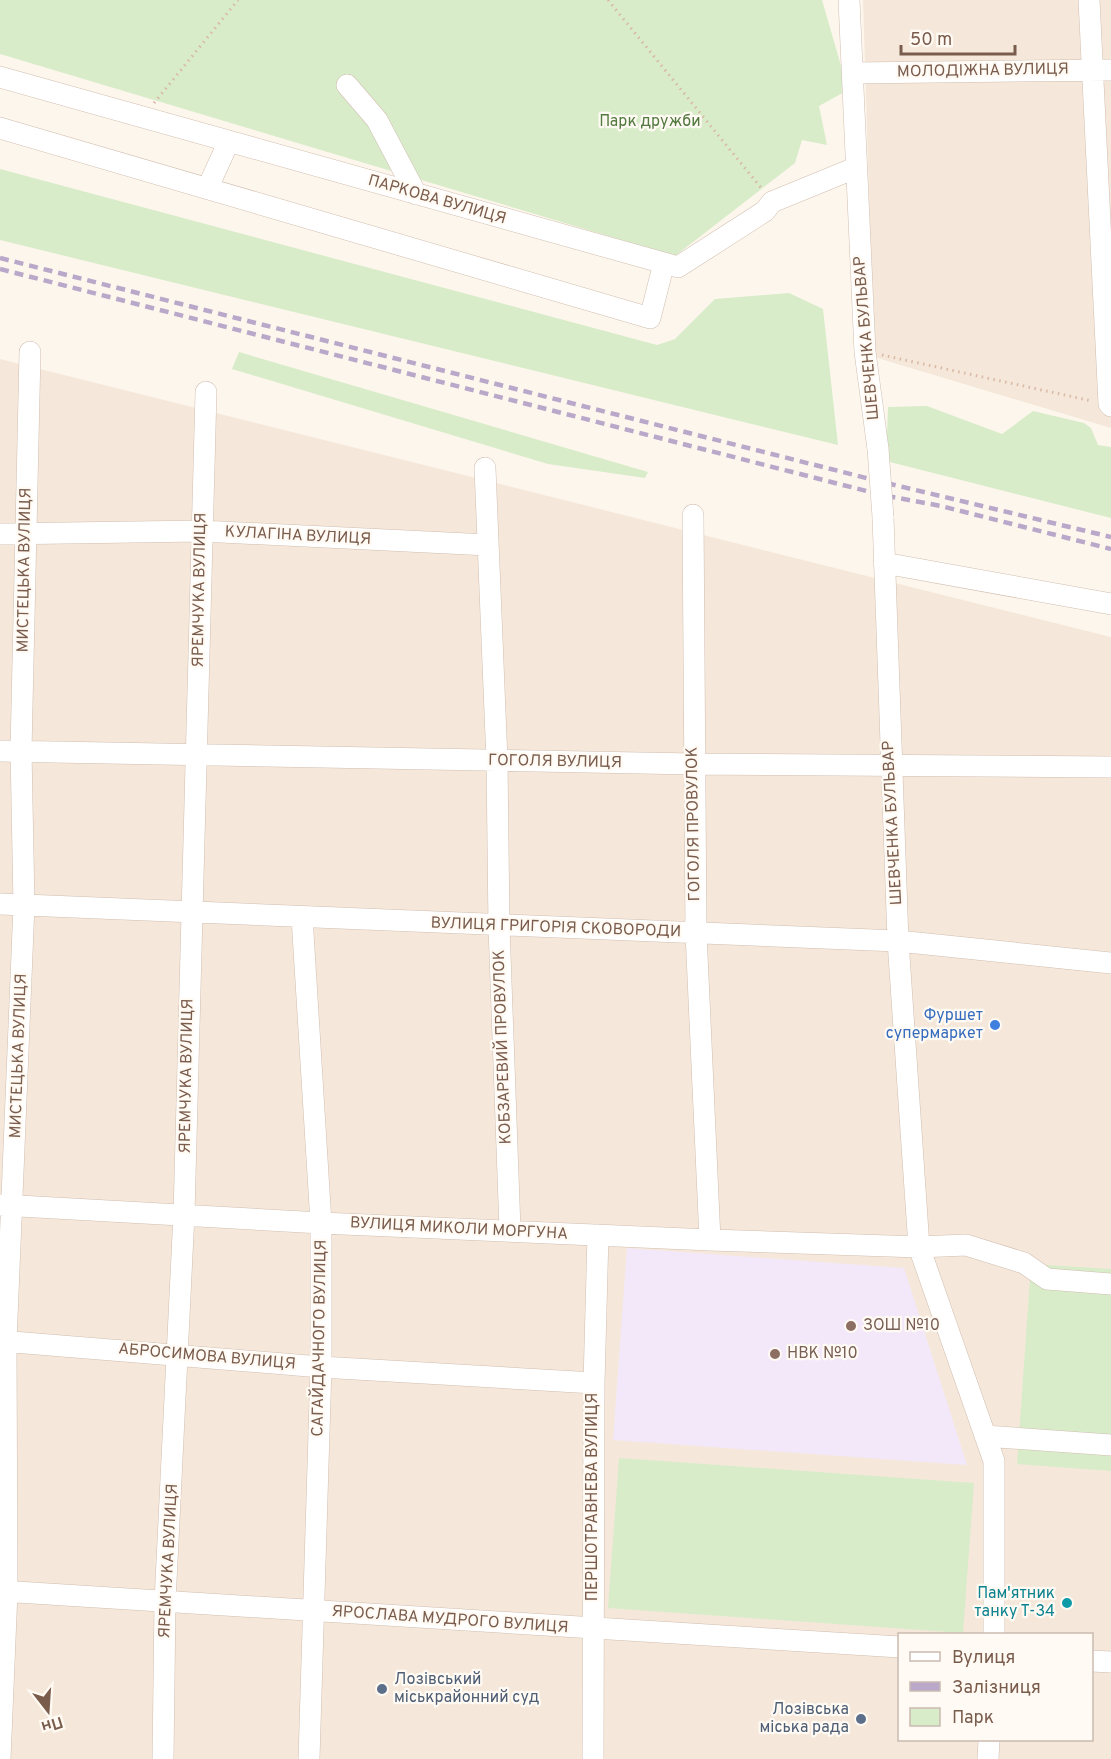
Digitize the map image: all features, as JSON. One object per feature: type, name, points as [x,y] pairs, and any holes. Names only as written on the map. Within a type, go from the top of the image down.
[{"type":"street","name":"ШЕВЧЕНКА БУЛЬВАР","points":[[849,0],[854,73],[855,168],[866,352],[878,449],[883,517],[890,766],[898,941],[919,1247],[994,1461],[994,1633]]},
{"type":"street","points":[[1089,0],[1102,70],[1110,405]]},
{"type":"street","name":"МОЛОДІЖНА ВУЛИЦЯ","points":[[854,73],[1102,70]]},
{"type":"street","name":"ПАРКОВА ВУЛИЦЯ","points":[[0,77],[678,267],[765,211],[772,202],[855,168]]},
{"type":"street","points":[[347,85],[377,120],[416,194]]},
{"type":"street","points":[[0,128],[650,318],[664,263]]},
{"type":"street","points":[[208,187],[229,141]]},
{"type":"street","name":"МИСТЕЦЬКА ВУЛИЦЯ","points":[[0,1759],[3,1342],[7,1205],[24,905],[10,751],[25,534],[30,352]]},
{"type":"street","name":"ЯРЕМЧУКА ВУЛИЦЯ","points":[[162,1759],[165,1602],[179,1353],[184,1214],[190,912],[197,755],[206,392]]},
{"type":"street","name":"КОБЗАРЕВИЙ ПРОВУЛОК","points":[[485,468],[497,761],[499,927],[510,1230]]},
{"type":"street","name":"ГОГОЛЯ ПРОВУЛОК","points":[[693,515],[696,933],[710,1240]]},
{"type":"street","name":"КУЛАГІНА ВУЛИЦЯ","points":[[0,534],[201,531],[488,545]]},
{"type":"street","points":[[884,563],[1111,604]]},
{"type":"street","name":"ГОГОЛЯ ВУЛИЦЯ","points":[[10,751],[693,764],[1111,767]]},
{"type":"street","name":"ВУЛИЦЯ ГРИГОРІЯ СКОВОРОДИ","points":[[0,904],[499,927],[898,941],[1111,963]]},
{"type":"street","name":"САГАЙДАЧНОГО ВУЛИЦЯ","points":[[302,917],[321,1223],[321,1367],[309,1759]]},
{"type":"street","name":"ВУЛИЦЯ МИКОЛИ МОРГУНА","points":[[7,1205],[321,1223],[710,1240],[919,1247],[966,1245],[1024,1263],[1047,1279],[1111,1284]]},
{"type":"street","name":"ПЕРШОТРАВНЕВА ВУЛИЦЯ","points":[[593,1759],[594,1383],[598,1235]]},
{"type":"street","name":"АБРОСИМОВА ВУЛИЦЯ","points":[[3,1342],[179,1353],[321,1367],[594,1383]]},
{"type":"street","points":[[985,1436],[1111,1445]]},
{"type":"street","name":"ЯРОСЛАВА МУДРОГО ВУЛИЦЯ","points":[[3,1591],[898,1647]]},
{"type":"street","points":[[1093,1661],[1111,1662]]},
{"type":"street","points":[[988,1759],[989,1741]]},
{"type":"path","points":[[144,116],[238,0]]},
{"type":"path","points":[[608,0],[772,202]]},
{"type":"path","points":[[866,352],[1110,405]]},
{"type":"shaded area","points":[[863,0],[1111,0],[1111,428],[874,357]]},
{"type":"shaded area","points":[[0,359],[1111,637],[1111,1759],[0,1759]]},
{"type":"shaded area","name":"НВК №10","points":[[627,1248],[904,1268],[967,1465],[613,1440]]},
{"type":"green space","name":"Парк дружби","points":[[0,0],[822,0],[848,90],[819,106],[827,145],[802,140],[795,163],[675,256],[0,54]]},
{"type":"green space","points":[[0,169],[657,345],[675,339],[715,299],[789,293],[823,309],[838,445],[0,240]]},
{"type":"green space","points":[[239,352],[648,472],[645,478],[548,464],[232,369]]},
{"type":"green space","points":[[927,406],[1002,434],[1033,411],[1084,423],[1091,428],[1098,445],[1111,447],[1111,518],[886,461],[888,407]]},
{"type":"green space","points":[[1031,1264],[1111,1269],[1111,1471],[1017,1464]]},
{"type":"green space","points":[[619,1458],[974,1483],[963,1633],[608,1608]]},
{"type":"railway","points":[[0,258],[878,481],[1111,537]]},
{"type":"railway","points":[[0,269],[882,495],[941,506],[1111,549]]},
{"type":"place","name":"Фуршет супермаркет","points":[[995,1025]]},
{"type":"place","name":"ЗОШ №10","points":[[851,1326]]},
{"type":"place","name":"НВК №10","points":[[775,1354]]},
{"type":"place","name":"Пам'ятник танку Т-34","points":[[1067,1603]]},
{"type":"place","name":"Лозівський міськрайонний суд","points":[[382,1689]]},
{"type":"place","name":"Лозівська міська рада","points":[[861,1719]]}]
